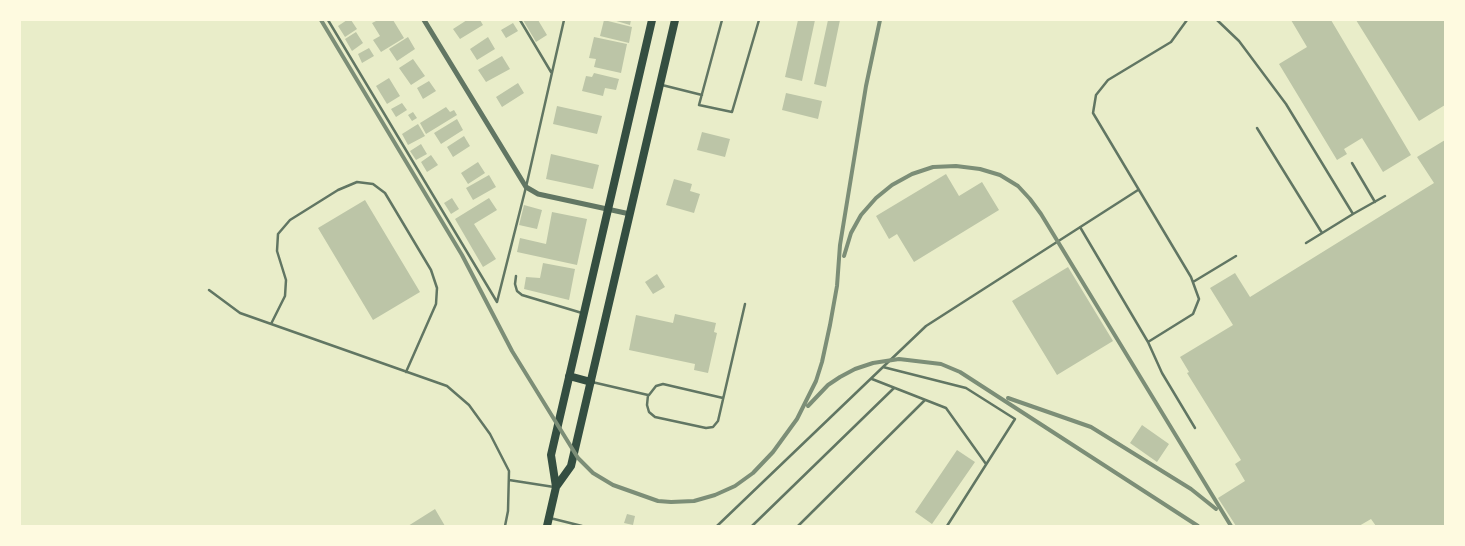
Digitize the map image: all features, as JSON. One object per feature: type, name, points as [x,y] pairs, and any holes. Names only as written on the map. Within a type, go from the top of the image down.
[{"type":"main road","points":[[547,526],[556,487],[551,455],[652,20]]},
{"type":"main road","points":[[556,487],[571,466],[675,20]]},
{"type":"main road","points":[[569,376],[591,382]]},
{"type":"street","points":[[424,20],[526,188],[538,194],[630,214]]},
{"type":"lane","points":[[328,20],[497,302],[526,188],[564,20]]},
{"type":"lane","points":[[520,20],[552,74]]},
{"type":"lane","points":[[722,20],[699,105],[732,112],[759,20]]},
{"type":"lane","points":[[1148,342],[1193,314],[1198,299],[1193,282],[1093,113],[1096,95],[1108,80],[1171,42],[1187,20]]},
{"type":"lane","points":[[1217,20],[1239,41],[1286,104],[1353,214]]},
{"type":"lane","points":[[660,84],[702,95]]},
{"type":"lane","points":[[1257,128],[1322,233]]},
{"type":"lane","points":[[1352,163],[1375,202]]},
{"type":"lane","points":[[271,324],[285,296],[286,280],[277,251],[278,234],[290,220],[338,190],[357,182],[373,184],[385,194],[431,270],[438,288],[436,304],[406,372]]},
{"type":"lane","points":[[716,526],[926,326],[1138,190]]},
{"type":"lane","points":[[1306,243],[1385,196]]},
{"type":"lane","points":[[1080,227],[1148,342],[1162,373],[1195,428]]},
{"type":"lane","points":[[1193,282],[1236,256]]},
{"type":"lane","points":[[516,276],[516,291],[522,295],[584,313]]},
{"type":"lane","points":[[209,290],[240,313],[448,386],[469,405],[490,434],[509,471],[508,510],[505,526]]},
{"type":"lane","points":[[723,398],[663,384],[656,386],[648,395],[647,405],[649,412],[655,417],[706,428],[713,427],[718,421],[745,304]]},
{"type":"lane","points":[[883,367],[966,388],[1015,420],[947,526]]},
{"type":"lane","points":[[872,379],[946,408],[986,464]]},
{"type":"lane","points":[[591,382],[648,395]]},
{"type":"lane","points":[[752,526],[894,388]]},
{"type":"lane","points":[[798,526],[925,400]]},
{"type":"lane","points":[[509,480],[556,487]]},
{"type":"lane","points":[[549,517],[582,526]]},
{"type":"building","points":[[347,20],[351,20],[357,29],[345,37],[338,26]]},
{"type":"building","points":[[378,20],[393,20],[404,38],[381,52],[373,40],[380,36],[372,23]]},
{"type":"building","points":[[467,20],[480,20],[483,25],[460,39],[453,29]]},
{"type":"building","points":[[523,20],[538,20],[547,35],[536,42]]},
{"type":"building","points":[[604,20],[632,27],[629,43],[600,36]]},
{"type":"building","points":[[613,20],[631,20],[630,25]]},
{"type":"building","points":[[798,20],[815,20],[802,81],[785,77]]},
{"type":"building","points":[[828,20],[840,20],[826,87],[814,84]]},
{"type":"building","points":[[1291,20],[1331,20],[1411,155],[1383,172],[1362,138],[1344,149],[1347,154],[1337,160],[1279,64],[1307,47]]},
{"type":"building","points":[[1356,20],[1445,20],[1445,105],[1419,121]]},
{"type":"building","points":[[513,23],[518,31],[506,38],[501,30]]},
{"type":"building","points":[[356,32],[363,43],[352,51],[345,39]]},
{"type":"building","points":[[408,37],[415,49],[397,61],[389,49]]},
{"type":"building","points":[[488,37],[495,49],[477,60],[470,49]]},
{"type":"building","points":[[594,37],[627,44],[621,73],[594,67],[596,59],[589,58]]},
{"type":"building","points":[[369,48],[374,56],[362,63],[358,54]]},
{"type":"building","points":[[502,56],[510,69],[486,82],[478,70]]},
{"type":"building","points":[[413,59],[425,76],[411,85],[399,68]]},
{"type":"building","points":[[594,73],[619,79],[616,90],[605,88],[603,96],[582,91],[586,76],[592,77]]},
{"type":"building","points":[[389,78],[400,96],[387,104],[376,86]]},
{"type":"building","points":[[429,81],[436,91],[423,99],[417,88]]},
{"type":"building","points":[[518,83],[524,93],[502,107],[496,97]]},
{"type":"building","points":[[786,93],[822,101],[818,119],[782,110]]},
{"type":"building","points":[[402,103],[407,110],[396,117],[391,109]]},
{"type":"building","points":[[557,106],[602,116],[597,134],[553,124]]},
{"type":"building","points":[[446,107],[450,112],[454,110],[457,115],[426,134],[420,123]]},
{"type":"building","points":[[413,112],[417,118],[412,121],[408,115]]},
{"type":"building","points":[[457,119],[463,130],[441,144],[434,133]]},
{"type":"building","points":[[418,124],[425,136],[408,145],[402,134]]},
{"type":"building","points":[[702,132],[730,139],[725,157],[697,150]]},
{"type":"building","points":[[464,136],[470,146],[453,157],[447,147]]},
{"type":"building","points":[[1445,140],[1445,526],[1376,526],[1371,519],[1359,526],[1236,526],[1218,498],[1245,481],[1235,464],[1241,460],[1187,373],[1189,372],[1180,357],[1233,325],[1210,288],[1235,273],[1250,297],[1434,183],[1417,157]]},
{"type":"building","points":[[421,144],[427,154],[416,160],[410,151]]},
{"type":"building","points":[[551,154],[599,165],[593,189],[546,179]]},
{"type":"building","points":[[431,155],[438,165],[427,172],[421,162]]},
{"type":"building","points":[[478,162],[485,173],[468,184],[461,173]]},
{"type":"building","points":[[946,174],[959,196],[982,182],[999,210],[914,262],[897,234],[889,239],[876,216]]},
{"type":"building","points":[[489,175],[496,187],[473,200],[466,188]]},
{"type":"building","points":[[674,179],[692,184],[690,191],[700,194],[694,213],[666,205]]},
{"type":"building","points":[[452,198],[459,209],[451,214],[444,203]]},
{"type":"building","points":[[489,198],[497,210],[474,224],[496,259],[483,267],[455,219]]},
{"type":"building","points":[[365,200],[420,292],[373,320],[318,228]]},
{"type":"building","points":[[524,205],[542,210],[537,229],[519,225]]},
{"type":"building","points":[[552,212],[587,219],[577,265],[517,252],[520,238],[546,244]]},
{"type":"building","points":[[543,263],[575,269],[569,300],[524,289],[526,277],[540,278]]},
{"type":"building","points":[[1068,267],[1113,341],[1057,375],[1012,301]]},
{"type":"building","points":[[657,274],[665,287],[653,294],[645,282]]},
{"type":"building","points":[[675,314],[716,323],[714,332],[717,333],[708,373],[694,370],[695,364],[629,350],[636,315],[673,323]]},
{"type":"building","points":[[1142,425],[1169,444],[1157,462],[1130,443]]},
{"type":"building","points":[[957,450],[975,462],[932,524],[915,512]]},
{"type":"building","points":[[435,509],[445,526],[408,526]]},
{"type":"building","points":[[627,514],[635,516],[633,525],[624,523]]},
{"type":"railway","points":[[321,20],[462,255],[512,351],[578,458],[593,473],[613,485],[658,501],[671,502],[694,501],[715,495],[735,486],[753,473],[773,452],[797,419],[816,381],[822,362],[837,286],[840,245],[866,86],[880,20]]},
{"type":"railway","points":[[844,256],[851,233],[861,215],[876,198],[892,185],[912,174],[933,167],[956,166],[980,169],[1000,175],[1018,186],[1041,214],[1231,526]]},
{"type":"railway","points":[[808,406],[828,385],[840,377],[855,369],[873,363],[899,359],[941,364],[960,372],[1198,526]]},
{"type":"railway","points":[[1008,398],[1091,427],[1191,489],[1216,509]]}]
